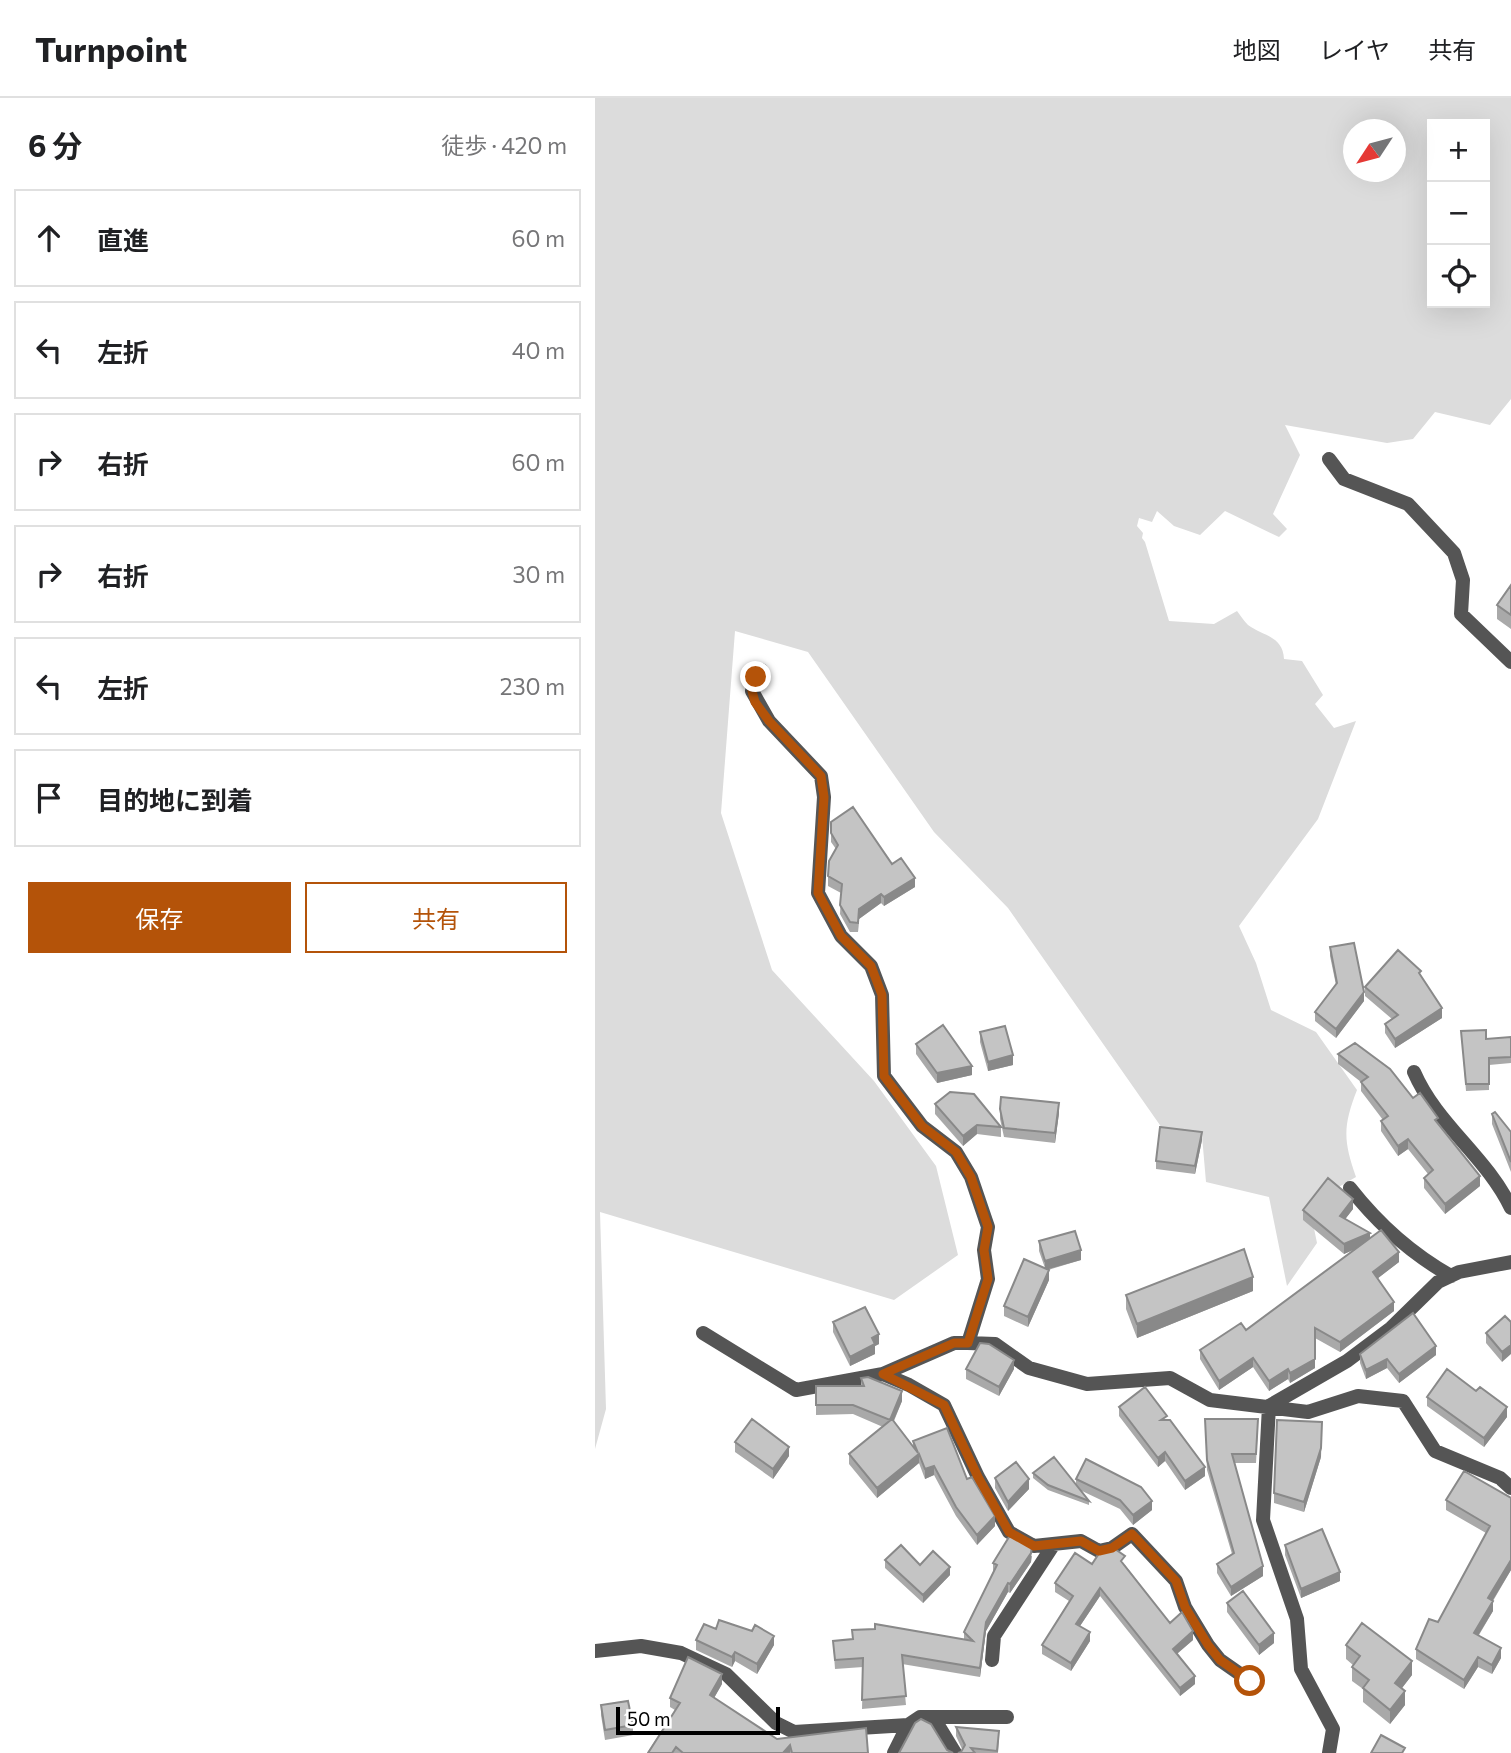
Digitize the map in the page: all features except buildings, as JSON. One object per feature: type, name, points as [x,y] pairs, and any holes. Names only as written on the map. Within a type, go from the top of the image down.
[{"type":"street","points":[[1329,460],[1344,479],[1408,504],[1454,553],[1463,580],[1461,614],[1511,663]]},
{"type":"street","points":[[761,670],[752,691],[755,702],[769,721],[821,776],[824,797],[818,893],[841,936],[871,966],[882,995],[884,1076],[922,1126],[956,1152],[971,1177],[988,1227],[984,1250],[988,1279],[968,1343]]},
{"type":"street","points":[[1414,1072],[1439,1116],[1479,1156],[1511,1208]]},
{"type":"street","points":[[1350,1188],[1383,1228],[1417,1257],[1451,1276]]},
{"type":"street","points":[[1269,1406],[1347,1361],[1391,1328],[1438,1282],[1451,1276],[1511,1262]]},
{"type":"street","points":[[703,1333],[796,1390],[883,1374],[954,1343],[968,1343],[995,1344],[1029,1368],[1087,1384],[1170,1378],[1210,1400],[1308,1412],[1358,1396],[1403,1401],[1435,1451],[1500,1478],[1511,1488]]},
{"type":"street","points":[[883,1374],[944,1405],[978,1477],[1009,1532],[1034,1546],[1081,1541],[1099,1551],[1112,1548],[1132,1534],[1176,1581],[1185,1607],[1220,1660],[1250,1681]]},
{"type":"street","points":[[1269,1406],[1262,1520],[1297,1619],[1301,1669],[1333,1729],[1329,1753]]},
{"type":"street","points":[[992,1660],[993,1636],[1054,1544]]},
{"type":"street","points":[[595,1651],[641,1646],[681,1653],[726,1674],[776,1723],[794,1732],[908,1725]]},
{"type":"street","points":[[894,1753],[908,1725],[920,1717],[1007,1717]]},
{"type":"street","points":[[933,1717],[955,1753]]},
{"type":"shaded area","points":[[595,98],[1511,98],[1511,399],[1490,425],[1435,412],[1413,439],[1387,443],[1285,425],[1300,455],[1273,514],[1287,529],[1279,537],[1225,511],[1200,535],[1174,526],[1157,511],[1152,522],[1139,518],[1137,526],[1143,533],[1142,538],[1169,621],[1214,624],[1237,611],[1248,625],[1276,641],[1283,651],[1284,659],[1302,661],[1323,695],[1315,704],[1334,728],[1356,721],[1318,819],[1239,926],[1256,963],[1271,1010],[1316,1032],[1357,1090],[1346,1133],[1356,1177],[1309,1204],[1317,1243],[1287,1286],[1269,1197],[1206,1182],[1202,1136],[1162,1128],[1008,908],[934,832],[808,652],[735,631],[721,813],[772,970],[874,1081],[936,1166],[958,1255],[894,1300],[600,1212],[606,1409],[595,1449]]},
{"type":"route","points":[[756,677],[752,691],[755,702],[769,721],[821,776],[824,797],[818,893],[841,936],[871,966],[882,995],[884,1076],[922,1126],[956,1152],[971,1177],[988,1227],[984,1250],[988,1279],[968,1343],[954,1343],[883,1374],[944,1405],[978,1477],[1009,1532],[1034,1546],[1081,1541],[1099,1551],[1112,1548],[1132,1534],[1176,1581],[1185,1607],[1220,1660],[1250,1681]]}]
